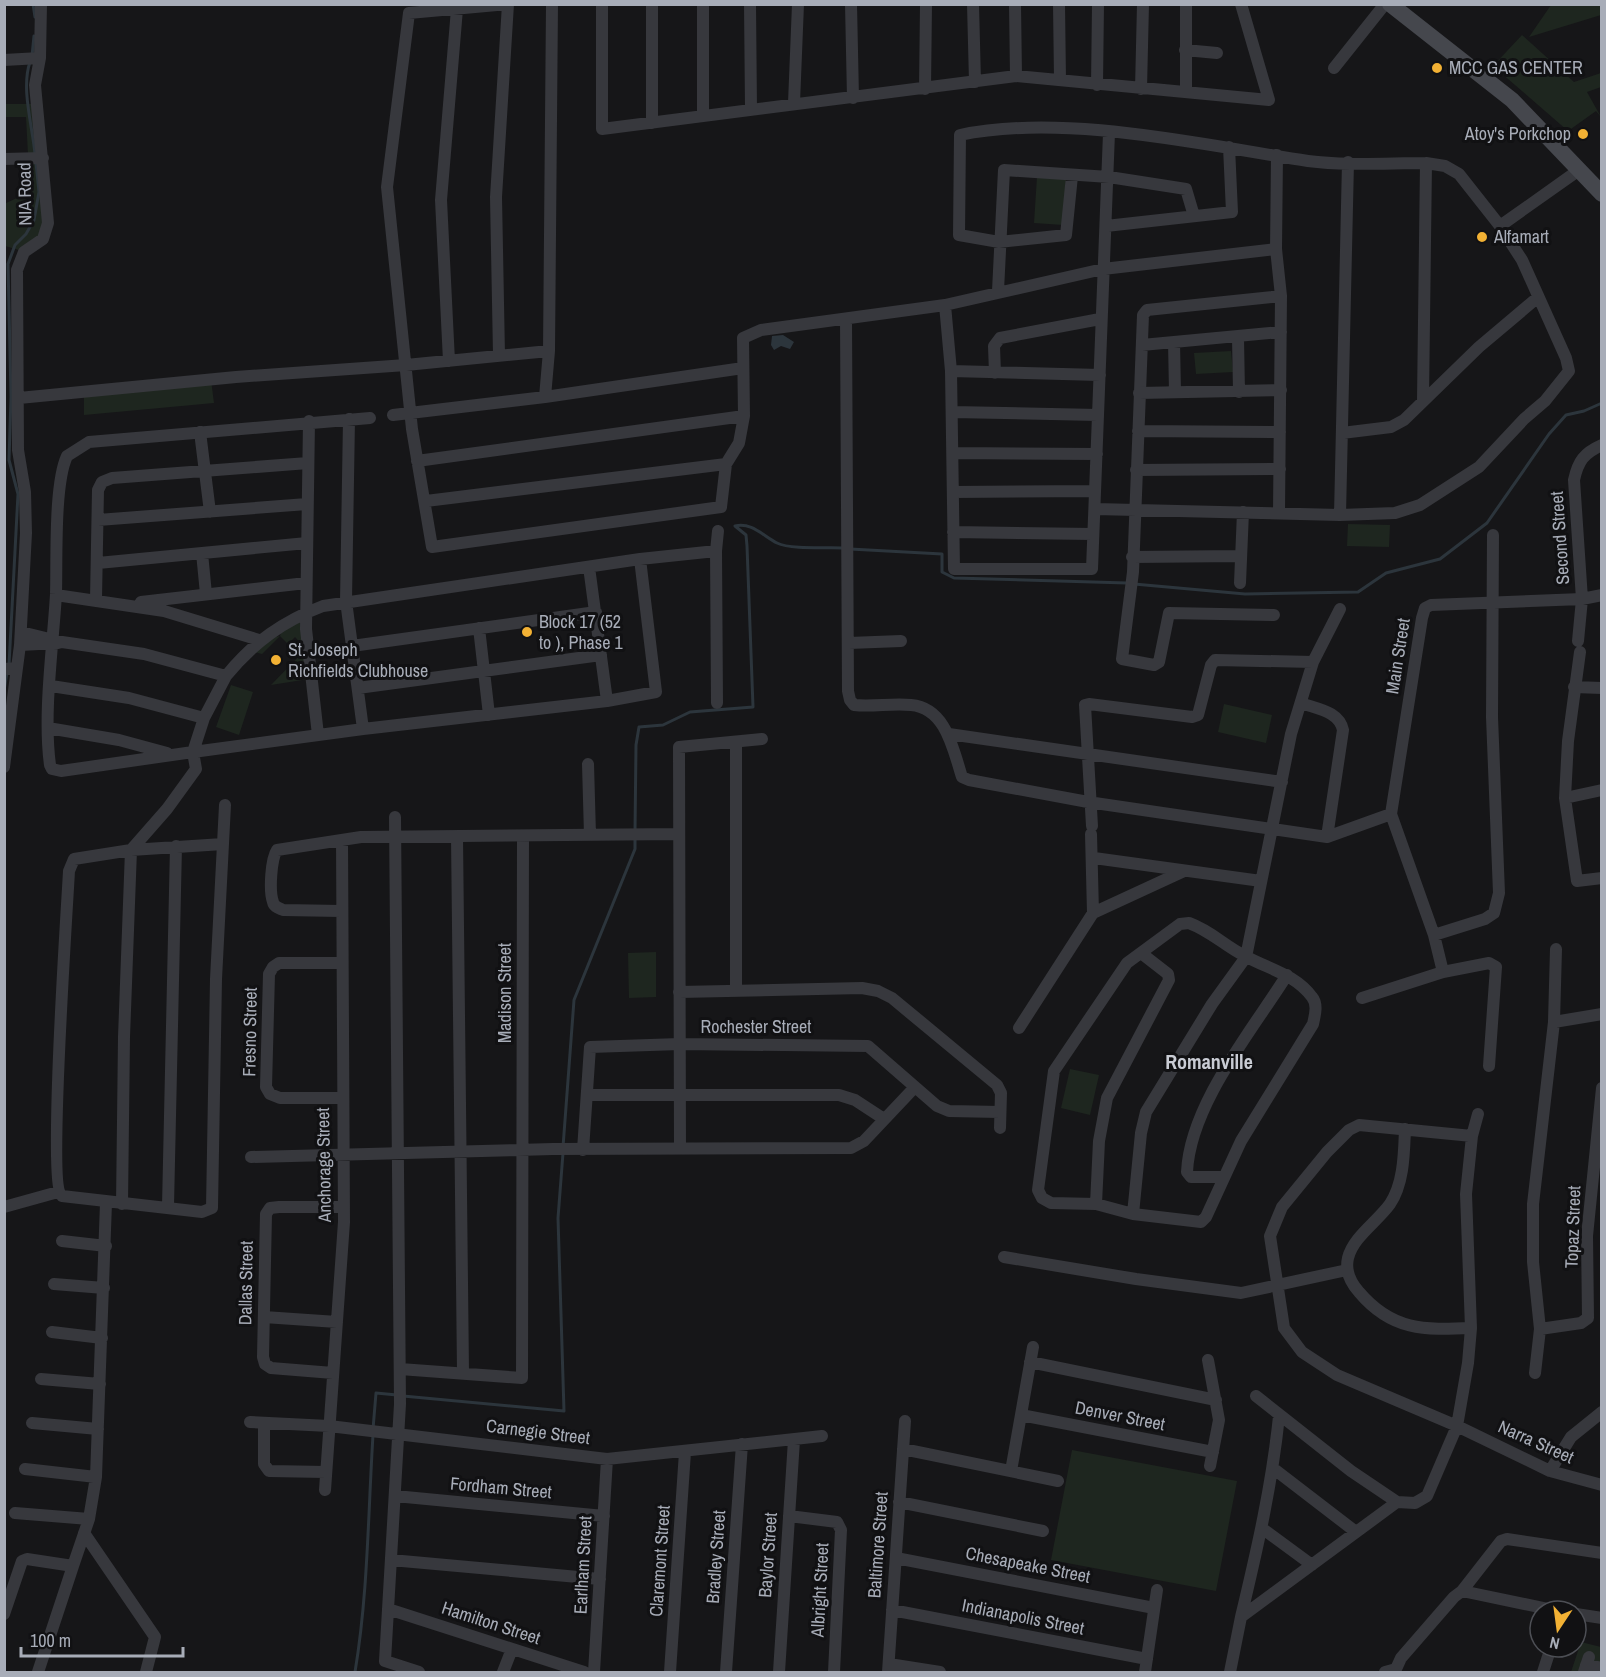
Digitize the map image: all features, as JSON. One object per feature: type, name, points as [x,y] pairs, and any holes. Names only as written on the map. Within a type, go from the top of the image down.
[{"type":"main road","points":[[1390,4],[1512,100],[1602,194]]},
{"type":"street","name":"NIA Road","points":[[4,767],[11,668],[20,639],[26,533],[25,492],[18,450],[17,270],[24,252],[43,239],[48,223],[35,58],[41,4]]},
{"type":"street","points":[[499,355],[496,197],[508,4],[409,13],[387,187],[410,414],[432,547],[721,507],[726,464],[739,443],[744,416],[743,338],[761,330],[945,305],[998,291],[1103,269],[1276,249]]},
{"type":"street","points":[[545,397],[549,351],[552,4]]},
{"type":"street","points":[[602,4],[602,129],[1016,76],[1269,100],[1241,4]]},
{"type":"street","points":[[652,4],[652,123]]},
{"type":"street","points":[[703,4],[703,116]]},
{"type":"street","points":[[750,4],[751,109]]},
{"type":"street","points":[[794,103],[798,4]]},
{"type":"street","points":[[851,4],[853,98]]},
{"type":"street","points":[[925,89],[926,4]]},
{"type":"street","points":[[974,4],[975,82]]},
{"type":"street","points":[[1015,4],[1016,76]]},
{"type":"street","points":[[1059,4],[1060,80]]},
{"type":"street","points":[[1097,85],[1098,4]]},
{"type":"street","points":[[1141,89],[1143,4]]},
{"type":"street","points":[[1186,4],[1186,92]]},
{"type":"street","points":[[1334,68],[1385,4]]},
{"type":"street","points":[[449,361],[441,200],[457,9]]},
{"type":"street","points":[[1185,50],[1217,52]]},
{"type":"street","points":[[4,60],[35,58]]},
{"type":"street","points":[[1072,176],[1066,235],[999,242],[959,235],[960,135],[993,128],[1038,128],[1109,133],[1229,147],[1310,161],[1426,163],[1445,166],[1459,174],[1500,226],[1522,260],[1537,298],[1566,358],[1569,371],[1545,401],[1524,419],[1479,467],[1420,505],[1395,513],[1340,515],[1095,509]]},
{"type":"street","points":[[945,305],[951,372],[954,569],[1092,569],[1109,133]]},
{"type":"street","points":[[1106,226],[1232,212],[1229,147]]},
{"type":"street","points":[[1277,155],[1276,249],[1281,296],[1279,512]]},
{"type":"street","points":[[4,159],[43,158]]},
{"type":"street","points":[[1340,515],[1348,162]]},
{"type":"street","points":[[1423,400],[1426,163]]},
{"type":"street","points":[[998,291],[1004,170],[1109,177],[1186,189],[1194,216]]},
{"type":"street","points":[[1500,226],[1579,170]]},
{"type":"street","points":[[1274,615],[1169,613],[1159,662],[1154,665],[1122,658],[1133,572],[1138,393],[1143,315],[1148,310],[1281,296]]},
{"type":"street","points":[[1342,433],[1392,428],[1404,420],[1513,316],[1537,298]]},
{"type":"street","points":[[995,373],[994,346],[1000,338],[1100,319]]},
{"type":"street","points":[[846,320],[849,691],[850,700],[854,705],[912,705],[926,710],[938,718],[949,734],[962,777],[1088,802],[1327,837],[1391,814],[1434,935],[1443,972]]},
{"type":"street","points":[[1142,345],[1238,338],[1281,332]]},
{"type":"street","points":[[1238,338],[1239,392]]},
{"type":"street","points":[[1174,342],[1174,392]]},
{"type":"street","points":[[19,398],[549,351]]},
{"type":"street","points":[[393,415],[545,397],[743,368]]},
{"type":"street","points":[[951,372],[1100,375]]},
{"type":"street","points":[[1138,393],[1281,390]]},
{"type":"street","points":[[952,412],[1098,415]]},
{"type":"street","points":[[417,461],[744,416]]},
{"type":"street","points":[[370,417],[89,442],[67,456],[60,482],[56,642],[48,728],[50,765],[56,771],[363,729],[607,701],[656,692],[640,559]]},
{"type":"street","points":[[349,418],[346,601],[363,729]]},
{"type":"street","points":[[309,421],[306,612],[318,735]]},
{"type":"street","points":[[1137,431],[1280,432]]},
{"type":"street","points":[[200,432],[210,512]]},
{"type":"street","name":"Second Street","points":[[1602,445],[1587,452],[1578,462],[1574,480],[1582,599],[1565,798],[1577,880],[1602,878]]},
{"type":"street","points":[[952,453],[1096,454]]},
{"type":"street","points":[[96,599],[98,490],[102,482],[112,478],[308,463]]},
{"type":"street","points":[[426,501],[726,464]]},
{"type":"street","points":[[1136,471],[1280,469]]},
{"type":"street","points":[[953,492],[1095,491]]},
{"type":"street","points":[[98,520],[308,504]]},
{"type":"street","points":[[1240,583],[1243,512]]},
{"type":"street","points":[[717,703],[716,551],[718,531]]},
{"type":"street","points":[[953,532],[1093,534]]},
{"type":"street","points":[[1434,935],[1485,919],[1494,912],[1499,893],[1492,717],[1493,535]]},
{"type":"street","points":[[98,563],[307,543]]},
{"type":"street","points":[[122,1204],[124,1037],[131,850],[167,809],[196,769],[193,752],[204,718],[226,676],[267,633],[306,612],[346,601],[640,559],[716,551]]},
{"type":"street","points":[[202,553],[206,594]]},
{"type":"street","points":[[1132,557],[1241,556]]},
{"type":"street","points":[[590,567],[607,701]]},
{"type":"street","points":[[129,603],[306,583]]},
{"type":"street","points":[[56,594],[129,603],[219,626],[260,640]]},
{"type":"street","name":"Main Street","points":[[1391,814],[1425,608],[1431,604],[1582,599],[1602,596]]},
{"type":"street","points":[[1133,1214],[1141,1133],[1146,1113],[1212,1004],[1246,957],[1282,782],[1301,703],[1313,662],[1340,609]]},
{"type":"street","points":[[352,646],[596,612]]},
{"type":"street","points":[[479,628],[482,671],[489,715]]},
{"type":"street","points":[[20,639],[144,654],[226,676]]},
{"type":"street","points":[[849,643],[901,642]]},
{"type":"street","points":[[358,688],[601,655]]},
{"type":"street","points":[[1019,1028],[1093,913],[1094,858],[1088,802],[1089,756],[1084,709],[1089,704],[1192,717],[1198,715],[1211,665],[1215,660],[1313,662]]},
{"type":"street","points":[[51,686],[129,698],[204,718]]},
{"type":"street","points":[[1574,687],[1602,688]]},
{"type":"street","points":[[1301,703],[1334,715],[1341,720],[1343,730],[1327,837]]},
{"type":"street","points":[[48,728],[174,754]]},
{"type":"street","points":[[949,734],[1089,756],[1282,782]]},
{"type":"street","points":[[680,1149],[679,747],[762,739]]},
{"type":"street","points":[[735,742],[736,991]]},
{"type":"street","points":[[588,764],[590,835]]},
{"type":"street","points":[[1565,798],[1602,790]]},
{"type":"street","points":[[4,1208],[58,1192],[66,1197],[106,1203],[168,1206],[202,1212],[209,1211],[214,1203],[216,979],[225,805]]},
{"type":"street","points":[[395,817],[400,1434],[385,1661],[419,1672]]},
{"type":"street","points":[[341,911],[284,910],[276,907],[272,901],[272,857],[278,850],[342,840],[395,837],[679,834]]},
{"type":"street","points":[[400,1369],[463,1372],[457,837]]},
{"type":"street","name":"Madison Street","points":[[463,1372],[522,1378],[523,837]]},
{"type":"street","name":"Anchorage Street","points":[[325,1490],[344,1207],[342,840]]},
{"type":"street","points":[[58,1192],[57,1127],[70,864],[78,857],[131,850],[223,844]]},
{"type":"street","points":[[168,1206],[176,846]]},
{"type":"street","points":[[1094,858],[1261,881]]},
{"type":"street","points":[[1093,913],[1185,871]]},
{"type":"street","points":[[1180,924],[1189,924],[1204,929],[1246,957],[1287,975],[1313,997],[1316,1008],[1313,1024],[1252,1122],[1222,1177],[1206,1217],[1201,1222],[1133,1214],[1096,1204],[1051,1203],[1042,1198],[1038,1190],[1054,1071],[1127,963],[1141,953],[1180,924]]},
{"type":"street","points":[[1535,1373],[1540,1329],[1533,1262],[1533,1204],[1554,1022],[1556,949]]},
{"type":"street","points":[[1096,1204],[1099,1141],[1107,1098],[1169,980],[1168,974],[1141,953]]},
{"type":"street","name":"Fresno Street","points":[[341,963],[279,963],[273,967],[269,974],[266,1087],[270,1095],[280,1098],[342,1098]]},
{"type":"street","points":[[1362,998],[1443,972],[1489,963],[1496,967],[1489,1066]]},
{"type":"street","points":[[1222,1177],[1191,1177],[1187,1172],[1188,1148],[1197,1120],[1214,1088],[1287,975]]},
{"type":"street","points":[[680,992],[862,988],[878,991],[892,998],[989,1077],[1001,1093],[1000,1128]]},
{"type":"street","points":[[1554,1022],[1602,1014]]},
{"type":"street","name":"Rochester Street","points":[[577,1149],[587,1095],[590,1047],[680,1044],[868,1046],[937,1106],[949,1111],[1000,1112]]},
{"type":"street","points":[[251,1157],[553,1149],[851,1148],[858,1146],[915,1088]]},
{"type":"street","name":"Topaz Street","points":[[1540,1329],[1581,1323],[1588,1318],[1587,1236],[1597,1179],[1602,1088]]},
{"type":"street","points":[[587,1095],[838,1095],[855,1100],[884,1119]]},
{"type":"street","points":[[1256,1396],[1351,1471],[1397,1502],[1415,1503],[1427,1496],[1457,1426],[1468,1363],[1471,1328],[1466,1194],[1472,1136],[1478,1114]]},
{"type":"street","name":"Narra Street","points":[[1472,1136],[1359,1125],[1350,1130],[1327,1152],[1282,1208],[1270,1236],[1284,1328],[1302,1352],[1337,1375],[1457,1426],[1550,1471],[1602,1485]]},
{"type":"street","points":[[1405,1129],[1404,1156],[1397,1190],[1389,1204],[1352,1249],[1347,1270],[1357,1289],[1372,1306],[1394,1322],[1431,1329],[1471,1328]]},
{"type":"street","points":[[38,1672],[89,1519],[96,1477],[106,1203]]},
{"type":"street","name":"Dallas Street","points":[[333,1373],[271,1368],[265,1364],[263,1357],[266,1214],[270,1208],[279,1207],[344,1207]]},
{"type":"street","points":[[62,1241],[106,1246]]},
{"type":"street","points":[[1004,1257],[1240,1293],[1347,1270]]},
{"type":"street","points":[[54,1284],[104,1288]]},
{"type":"street","points":[[264,1317],[337,1322]]},
{"type":"street","points":[[52,1332],[102,1338]]},
{"type":"street","points":[[1011,1471],[1033,1347]]},
{"type":"street","points":[[1208,1360],[1219,1420],[1210,1466]]},
{"type":"street","points":[[1030,1362],[1216,1400]]},
{"type":"street","points":[[41,1379],[100,1384]]},
{"type":"street","points":[[1550,1471],[1571,1437],[1602,1412]]},
{"type":"street","name":"Denver Street","points":[[1021,1415],[1213,1452]]},
{"type":"street","points":[[1230,1672],[1263,1529],[1274,1469],[1279,1416]]},
{"type":"street","name":"Baltimore Street","points":[[888,1668],[905,1421]]},
{"type":"street","name":"Carnegie Street","points":[[250,1422],[329,1426],[607,1459],[822,1436]]},
{"type":"street","points":[[264,1422],[264,1464],[269,1471],[326,1472]]},
{"type":"street","points":[[32,1423],[98,1429]]},
{"type":"street","name":"Baylor Street","points":[[779,1672],[794,1440]]},
{"type":"street","name":"Bradley Street","points":[[726,1672],[742,1444]]},
{"type":"street","points":[[903,1449],[1058,1481]]},
{"type":"street","name":"Claremont Street","points":[[670,1672],[685,1452]]},
{"type":"street","name":"Earlham Street","points":[[594,1672],[607,1459]]},
{"type":"street","points":[[25,1469],[96,1477]]},
{"type":"street","points":[[1274,1469],[1356,1532]]},
{"type":"street","name":"Fordham Street","points":[[395,1496],[604,1516]]},
{"type":"street","points":[[899,1502],[1042,1531]]},
{"type":"street","points":[[1241,1617],[1397,1502]]},
{"type":"street","points":[[15,1513],[89,1519]]},
{"type":"street","name":"Albright Street","points":[[789,1516],[830,1519],[837,1522],[841,1530],[834,1672]]},
{"type":"street","points":[[1263,1529],[1312,1565]]},
{"type":"street","points":[[84,1533],[155,1637],[146,1672]]},
{"type":"street","points":[[1394,1671],[1401,1658],[1454,1596],[1462,1591],[1504,1540],[1602,1553]]},
{"type":"street","name":"Chesapeake Street","points":[[896,1558],[1154,1608]]},
{"type":"street","points":[[4,1614],[22,1561],[27,1559],[74,1566]]},
{"type":"street","points":[[391,1560],[600,1579]]},
{"type":"street","points":[[1145,1672],[1157,1590]]},
{"type":"street","points":[[1462,1591],[1528,1605]]},
{"type":"street","name":"Hamilton Street","points":[[388,1609],[584,1672]]},
{"type":"street","name":"Indianapolis Street","points":[[892,1610],[1147,1659]]},
{"type":"street","points":[[503,1672],[512,1649]]},
{"type":"street","points":[[1586,1665],[1602,1668]]},
{"type":"street","points":[[888,1668],[940,1672]]},
{"type":"shaded area","points":[[1551,5],[1601,5],[1601,15],[1529,37]]},
{"type":"shaded area","points":[[1522,35],[1574,82],[1601,73],[1601,87],[1587,92],[1601,117],[1596,111],[1568,131],[1493,66]]},
{"type":"shaded area","points":[[5,104],[40,104],[45,227],[26,252],[5,246],[4,204],[30,192],[26,117],[5,117]]},
{"type":"shaded area","points":[[1037,177],[1066,179],[1063,225],[1034,223]]},
{"type":"shaded area","points":[[783,335],[794,342],[790,349],[781,346],[774,350],[771,345],[772,336]]},
{"type":"shaded area","points":[[1231,351],[1233,372],[1196,374],[1194,353]]},
{"type":"shaded area","points":[[211,380],[214,403],[84,415],[84,395]]},
{"type":"shaded area","points":[[1348,524],[1390,525],[1389,547],[1347,546]]},
{"type":"shaded area","points":[[307,615],[315,678],[271,685],[306,649],[295,637],[288,644],[280,636],[282,628]]},
{"type":"shaded area","points":[[280,636],[262,654],[254,652],[271,638]]},
{"type":"shaded area","points":[[231,685],[253,692],[239,735],[216,727]]},
{"type":"shaded area","points":[[1224,704],[1272,715],[1266,743],[1218,732]]},
{"type":"shaded area","points":[[656,952],[656,997],[629,998],[628,953]]},
{"type":"shaded area","points":[[1070,1069],[1099,1075],[1090,1115],[1061,1108]]},
{"type":"shaded area","points":[[1072,1450],[1237,1481],[1216,1591],[1051,1560]]},
{"type":"shaded area","points":[[1588,1644],[1601,1647],[1601,1672],[1571,1672],[1575,1659],[1588,1659]]},
{"type":"waterway","points":[[33,4],[35,17]]},
{"type":"waterway","points":[[32,56],[34,36]]},
{"type":"waterway","points":[[30,62],[27,95],[35,154]]},
{"type":"waterway","points":[[9,665],[18,494],[9,460],[11,397],[8,264],[15,245],[26,234],[34,220],[39,192],[36,163]]},
{"type":"waterway","points":[[1134,584],[1245,594],[1358,592],[1386,573],[1440,559],[1487,523],[1549,434],[1566,415],[1584,411],[1602,403]]},
{"type":"waterway","points":[[635,832],[636,745],[639,727],[663,725],[690,712],[753,707],[746,535],[735,526],[747,526],[783,545],[844,548]]},
{"type":"waterway","points":[[850,549],[942,554],[942,572],[954,578],[1127,583]]},
{"type":"waterway","points":[[4,691],[7,672]]},
{"type":"waterway","points":[[563,1147],[574,1000],[635,849],[635,838]]},
{"type":"waterway","points":[[403,1396],[564,1411],[558,1218],[563,1153]]},
{"type":"waterway","points":[[373,1429],[376,1393],[397,1395]]},
{"type":"waterway","points":[[355,1672],[365,1584],[373,1435]]},
{"type":"place","name":"MCC GAS CENTER","points":[[1437,68]]},
{"type":"place","name":"Atoy's Porkchop","points":[[1583,134]]},
{"type":"place","name":"Alfamart","points":[[1482,237]]},
{"type":"place","name":"Block 17 (52 to ), Phase 1","points":[[527,632]]},
{"type":"place","name":"St. Joseph Richfields Clubhouse","points":[[276,660]]},
{"type":"district","name":"Romanville","points":[[1209,1062]]}]
